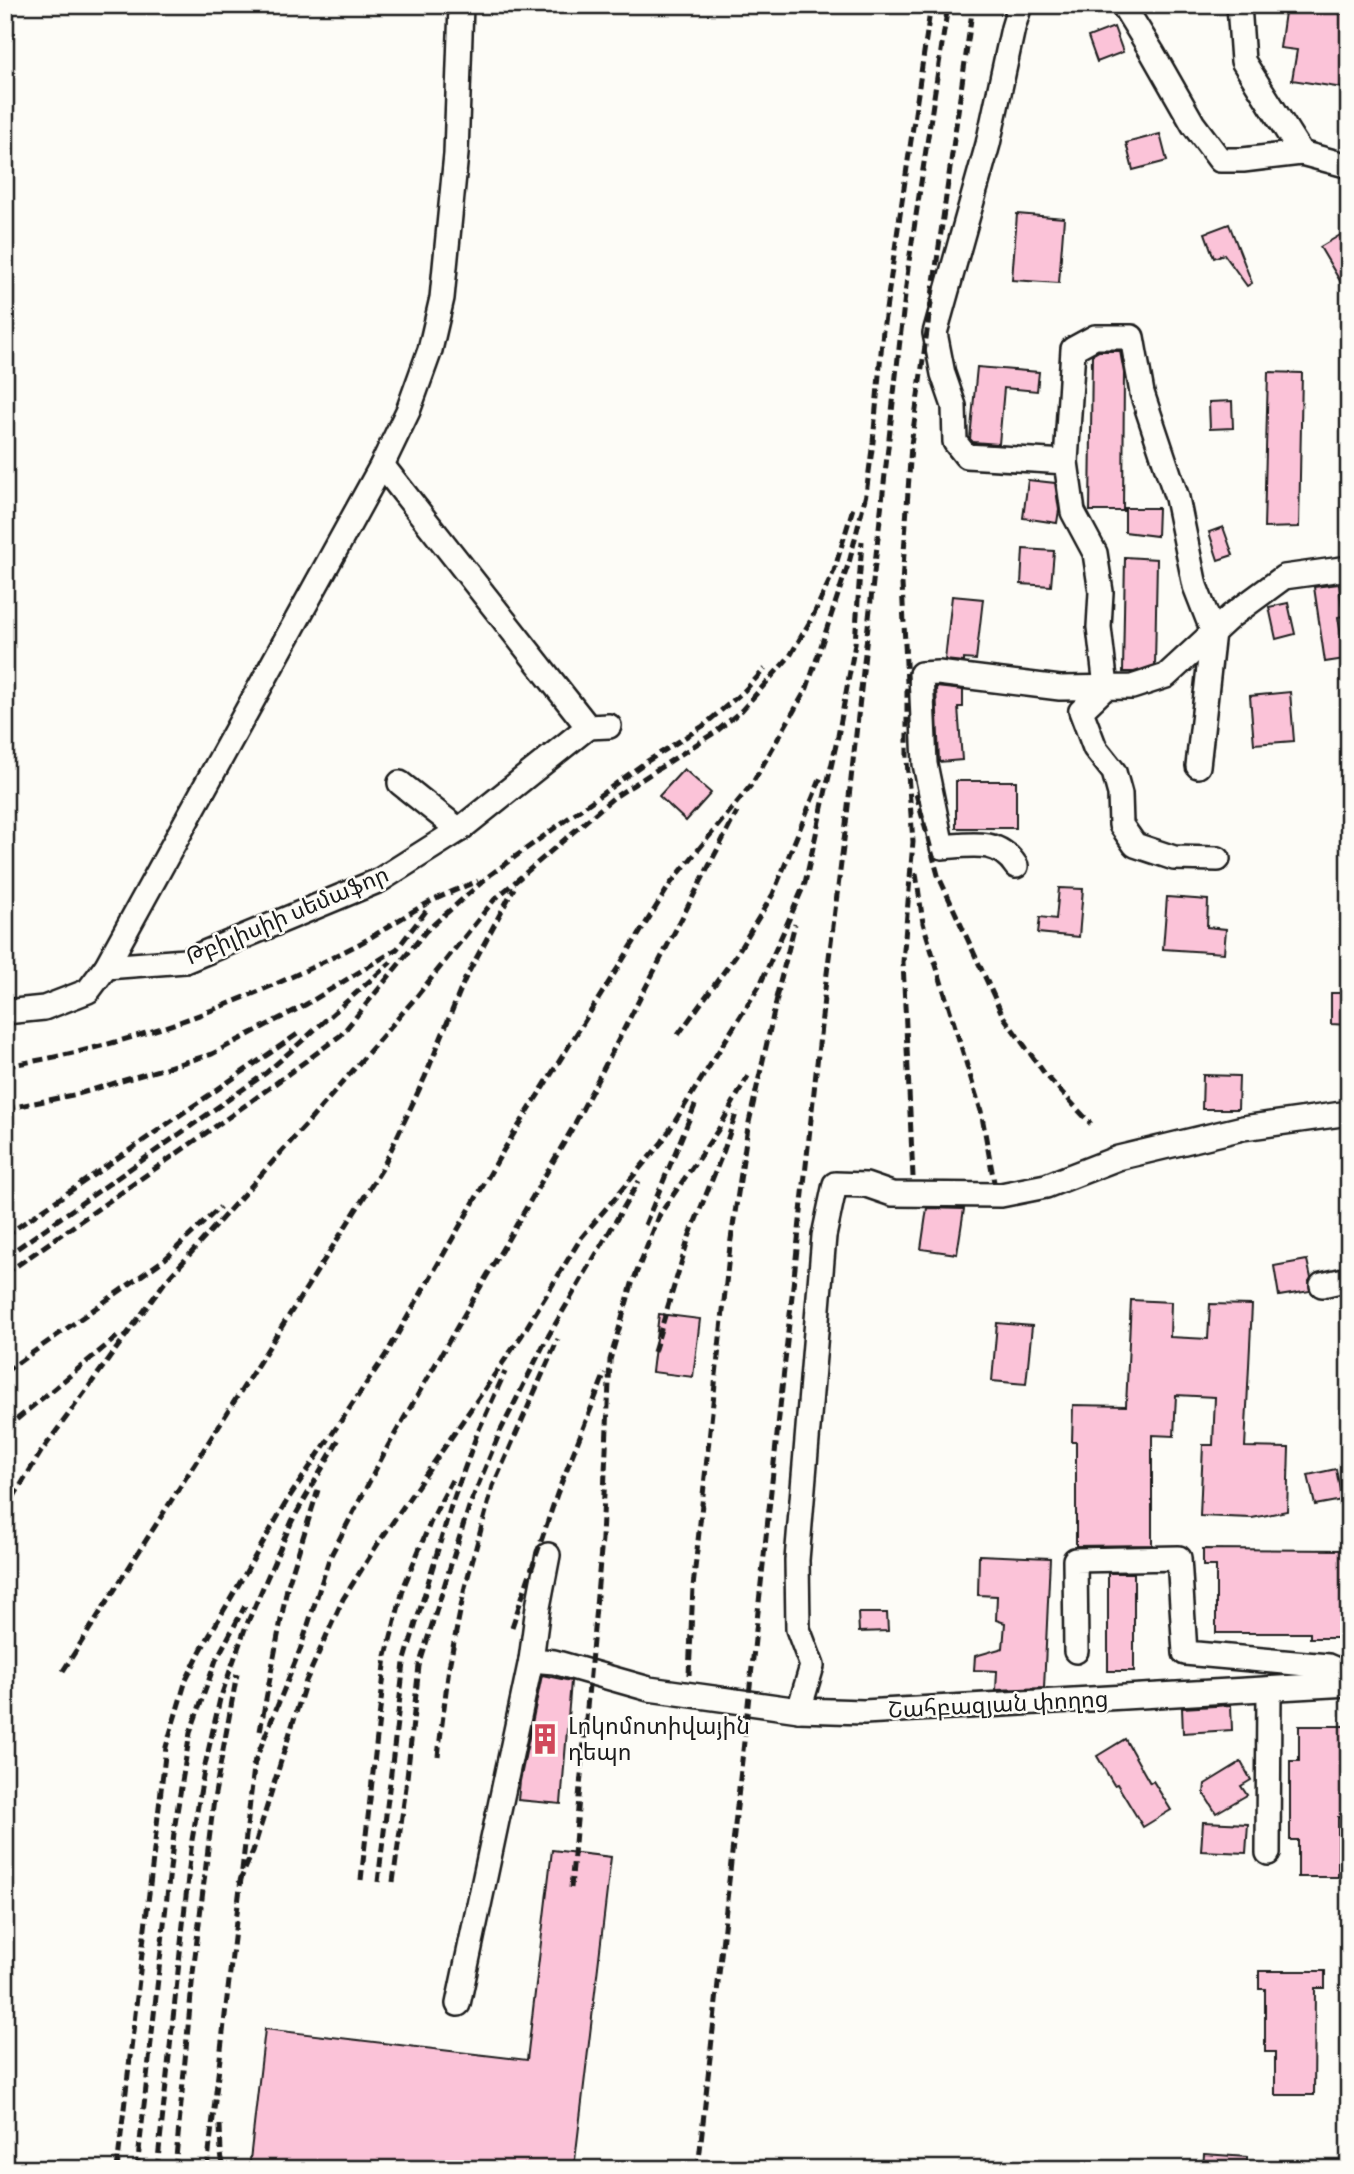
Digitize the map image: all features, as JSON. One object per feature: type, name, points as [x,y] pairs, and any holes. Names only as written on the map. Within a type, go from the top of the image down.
[{"type":"street","points":[[5,1012],[44,1008],[88,991],[106,967],[382,465],[408,411],[430,350],[442,298],[457,154],[461,5]]},
{"type":"street","points":[[1020,5],[988,144],[935,333],[943,374],[954,406],[955,442],[966,456],[1066,462]]},
{"type":"street","points":[[1123,5],[1192,124],[1220,160],[1301,153],[1349,166]]},
{"type":"street","points":[[1238,5],[1243,61],[1301,153]]},
{"type":"street","points":[[1106,687],[1099,627],[1101,592],[1095,553],[1073,512],[1066,462],[1073,349],[1095,337],[1132,338],[1142,393],[1177,498],[1195,586],[1213,632],[1198,766]]},
{"type":"street","name":"Թբիլիսիի սեմաֆոր","points":[[106,967],[185,961],[380,880],[459,830],[598,727],[382,465]]},
{"type":"street","points":[[1016,866],[1009,854],[988,845],[942,847],[925,764],[921,674],[938,673],[1060,688],[1132,687],[1166,676],[1231,616],[1284,576],[1349,568]]},
{"type":"street","points":[[1106,687],[1081,711],[1095,748],[1114,772],[1120,794],[1121,825],[1135,845],[1174,858],[1218,859]]},
{"type":"street","points":[[400,783],[459,830]]},
{"type":"street","points":[[799,1710],[811,1666],[797,1629],[797,1560],[824,1236],[835,1184],[866,1185],[891,1194],[1001,1195],[1046,1186],[1118,1158],[1243,1128],[1349,1113]]},
{"type":"street","points":[[1321,1285],[1349,1279]]},
{"type":"street","points":[[458,2004],[531,1660],[548,1555]]},
{"type":"street","points":[[1076,1651],[1075,1560],[1179,1558],[1185,1653],[1328,1666],[1349,1675]]},
{"type":"street","name":"Շահբազյան փողոց","points":[[531,1660],[554,1662],[649,1689],[799,1710],[864,1712],[1349,1684]]},
{"type":"street","points":[[1268,1853],[1269,1689]]},
{"type":"building","points":[[1286,5],[1342,5],[1340,13],[1349,15],[1349,89],[1292,80],[1297,50],[1280,48]]},
{"type":"building","points":[[1114,27],[1123,52],[1097,62],[1088,37]]},
{"type":"building","points":[[1160,134],[1167,161],[1133,170],[1126,143]]},
{"type":"building","points":[[1017,214],[1064,218],[1059,283],[1012,280]]},
{"type":"building","points":[[1229,224],[1252,283],[1247,286],[1224,254],[1214,258],[1205,233]]},
{"type":"building","points":[[1342,234],[1349,246],[1349,296],[1320,247]]},
{"type":"building","points":[[1099,351],[1120,351],[1124,373],[1123,511],[1090,511],[1092,355]]},
{"type":"building","points":[[977,367],[1039,372],[1037,391],[1004,388],[999,444],[973,442],[970,439]]},
{"type":"building","points":[[1268,372],[1302,373],[1299,527],[1264,528]]},
{"type":"building","points":[[1232,401],[1233,428],[1210,429],[1209,402]]},
{"type":"building","points":[[1028,480],[1055,483],[1059,510],[1057,523],[1023,518]]},
{"type":"building","points":[[1125,508],[1158,508],[1157,536],[1125,532]]},
{"type":"building","points":[[1223,527],[1233,555],[1218,560],[1209,532]]},
{"type":"building","points":[[1023,549],[1054,551],[1051,586],[1021,584]]},
{"type":"building","points":[[1125,557],[1157,559],[1155,665],[1134,672],[1123,672]]},
{"type":"building","points":[[1339,584],[1343,616],[1338,617],[1345,659],[1325,662],[1314,587]]},
{"type":"building","points":[[952,596],[983,599],[976,660],[945,660]]},
{"type":"building","points":[[1288,603],[1295,634],[1276,639],[1269,607]]},
{"type":"building","points":[[936,687],[963,690],[963,707],[958,707],[962,760],[939,762]]},
{"type":"building","points":[[1290,692],[1294,741],[1254,744],[1250,696]]},
{"type":"building","points":[[684,769],[711,793],[686,821],[659,796]]},
{"type":"building","points":[[956,781],[1016,781],[1016,828],[956,828]]},
{"type":"building","points":[[1059,888],[1083,889],[1079,937],[1038,933],[1040,917],[1056,919]]},
{"type":"building","points":[[1167,897],[1208,900],[1207,927],[1226,929],[1224,953],[1163,949]]},
{"type":"building","points":[[1331,993],[1349,993],[1349,1025],[1331,1024]]},
{"type":"building","points":[[1203,1075],[1239,1076],[1238,1109],[1202,1109]]},
{"type":"building","points":[[927,1208],[964,1209],[957,1254],[921,1249]]},
{"type":"building","points":[[1307,1260],[1311,1278],[1310,1291],[1279,1296],[1274,1266]]},
{"type":"building","points":[[1131,1300],[1171,1302],[1170,1337],[1208,1339],[1210,1304],[1252,1305],[1245,1447],[1289,1448],[1287,1511],[1252,1518],[1200,1516],[1203,1445],[1213,1445],[1215,1397],[1176,1395],[1174,1436],[1152,1435],[1152,1545],[1076,1546],[1076,1442],[1072,1442],[1073,1405],[1126,1406]]},
{"type":"building","points":[[659,1314],[700,1319],[693,1377],[652,1372]]},
{"type":"building","points":[[997,1323],[1032,1326],[1026,1384],[992,1381]]},
{"type":"building","points":[[1336,1469],[1342,1500],[1315,1505],[1308,1475]]},
{"type":"building","points":[[1203,1549],[1347,1550],[1346,1638],[1310,1638],[1310,1633],[1216,1633],[1216,1566],[1203,1566]]},
{"type":"building","points":[[979,1555],[1050,1558],[1044,1688],[996,1690],[997,1671],[974,1670],[975,1656],[1003,1648],[1005,1623],[996,1620],[997,1596],[978,1595]]},
{"type":"building","points":[[1108,1573],[1134,1573],[1134,1671],[1108,1671]]},
{"type":"building","points":[[858,1613],[887,1613],[888,1631],[859,1632]]},
{"type":"building","name":"Լոկոմոտիվային դեպո","points":[[542,1675],[571,1681],[561,1804],[518,1800]]},
{"type":"building","points":[[1231,1705],[1232,1730],[1183,1733],[1182,1708]]},
{"type":"building","points":[[1299,1726],[1349,1726],[1349,1817],[1338,1817],[1338,1877],[1298,1877],[1298,1840],[1290,1840],[1290,1761],[1299,1761]]},
{"type":"building","points":[[1125,1739],[1150,1783],[1153,1781],[1171,1810],[1143,1827],[1097,1756]]},
{"type":"building","points":[[1241,1762],[1251,1780],[1241,1786],[1247,1795],[1216,1813],[1204,1794],[1205,1784]]},
{"type":"building","points":[[1203,1822],[1248,1824],[1246,1853],[1201,1851]]},
{"type":"building","points":[[552,1850],[611,1857],[574,2169],[249,2169],[265,2029],[527,2060]]},
{"type":"building","points":[[1259,1971],[1325,1971],[1325,1988],[1315,1988],[1314,2095],[1275,2095],[1275,2052],[1265,2052],[1265,1989],[1259,1989]]},
{"type":"building","points":[[1204,2154],[1247,2157],[1247,2169],[1203,2169]]},
{"type":"railway","points":[[117,2169],[166,1747],[186,1680],[288,1499],[385,1356],[503,1151],[671,883],[752,784],[807,688],[850,559],[866,494],[883,330],[931,5]]},
{"type":"railway","points":[[698,2169],[825,989],[908,268],[948,5]]},
{"type":"railway","points":[[913,1177],[903,962],[913,842],[907,760],[907,683],[902,584],[911,445],[973,5]]},
{"type":"railway","points":[[1139,5],[1146,17]]},
{"type":"railway","points":[[5,1511],[41,1452],[165,1282],[417,996],[494,900],[613,798],[717,731],[742,710],[790,656],[834,571],[853,508]]},
{"type":"railway","points":[[239,1883],[253,1851],[306,1681],[343,1599],[379,1542],[522,1335],[581,1238],[662,1142],[760,985],[805,883],[838,736],[855,644],[862,541]]},
{"type":"railway","points":[[5,1274],[341,1035],[426,931],[490,875],[643,764],[703,726],[765,669]]},
{"type":"railway","points":[[678,1035],[736,955],[773,894],[822,775]]},
{"type":"railway","points":[[916,794],[938,875],[1003,1016],[1045,1074],[1091,1124]]},
{"type":"railway","points":[[253,1766],[300,1650],[329,1559],[388,1446],[572,1129],[737,812]]},
{"type":"railway","points":[[916,873],[923,923],[981,1111],[994,1182]]},
{"type":"railway","points":[[5,1066],[94,1048],[226,1005],[310,968],[362,942],[423,906],[478,881]]},
{"type":"railway","points":[[63,1671],[382,1169],[425,1077],[465,979],[514,888]]},
{"type":"railway","points":[[5,1109],[78,1094],[212,1054],[305,1005],[397,949],[429,907]]},
{"type":"railway","points":[[776,998],[795,924]]},
{"type":"railway","points":[[5,1257],[266,1073],[391,962]]},
{"type":"railway","points":[[689,1675],[693,1587],[730,1246],[748,1127],[779,989]]},
{"type":"railway","points":[[5,1236],[299,1033]]},
{"type":"railway","points":[[571,1888],[602,1539],[610,1360],[632,1284],[660,1214],[718,1130],[748,1076]]},
{"type":"railway","points":[[645,1225],[696,1103]]},
{"type":"railway","points":[[654,1352],[689,1237],[737,1111]]},
{"type":"railway","points":[[393,1882],[419,1666],[469,1507],[500,1432],[546,1340],[639,1181]]},
{"type":"railway","points":[[5,1372],[165,1259],[220,1207]]},
{"type":"railway","points":[[5,1429],[118,1336]]},
{"type":"railway","points":[[438,1756],[449,1667],[465,1587],[493,1486],[558,1339]]},
{"type":"railway","points":[[378,1882],[404,1663],[451,1506],[477,1434],[505,1372]]},
{"type":"railway","points":[[512,1627],[557,1494],[605,1373]]},
{"type":"railway","points":[[157,2169],[192,1840],[220,1699],[246,1626],[292,1521],[339,1439]]},
{"type":"railway","points":[[361,1880],[386,1656],[404,1586],[431,1521],[452,1480]]},
{"type":"railway","points":[[260,1731],[287,1588],[318,1490]]},
{"type":"railway","points":[[137,2169],[175,1824],[190,1733],[216,1660],[245,1606]]},
{"type":"railway","points":[[175,2169],[193,1973],[214,1799],[237,1674]]},
{"type":"railway","points":[[207,2169],[255,1759]]},
{"type":"railway","points":[[220,2125],[224,2169]]},
{"type":"place","name":"Լոկոմոտիվային դեպո","points":[[545,1739]]}]
